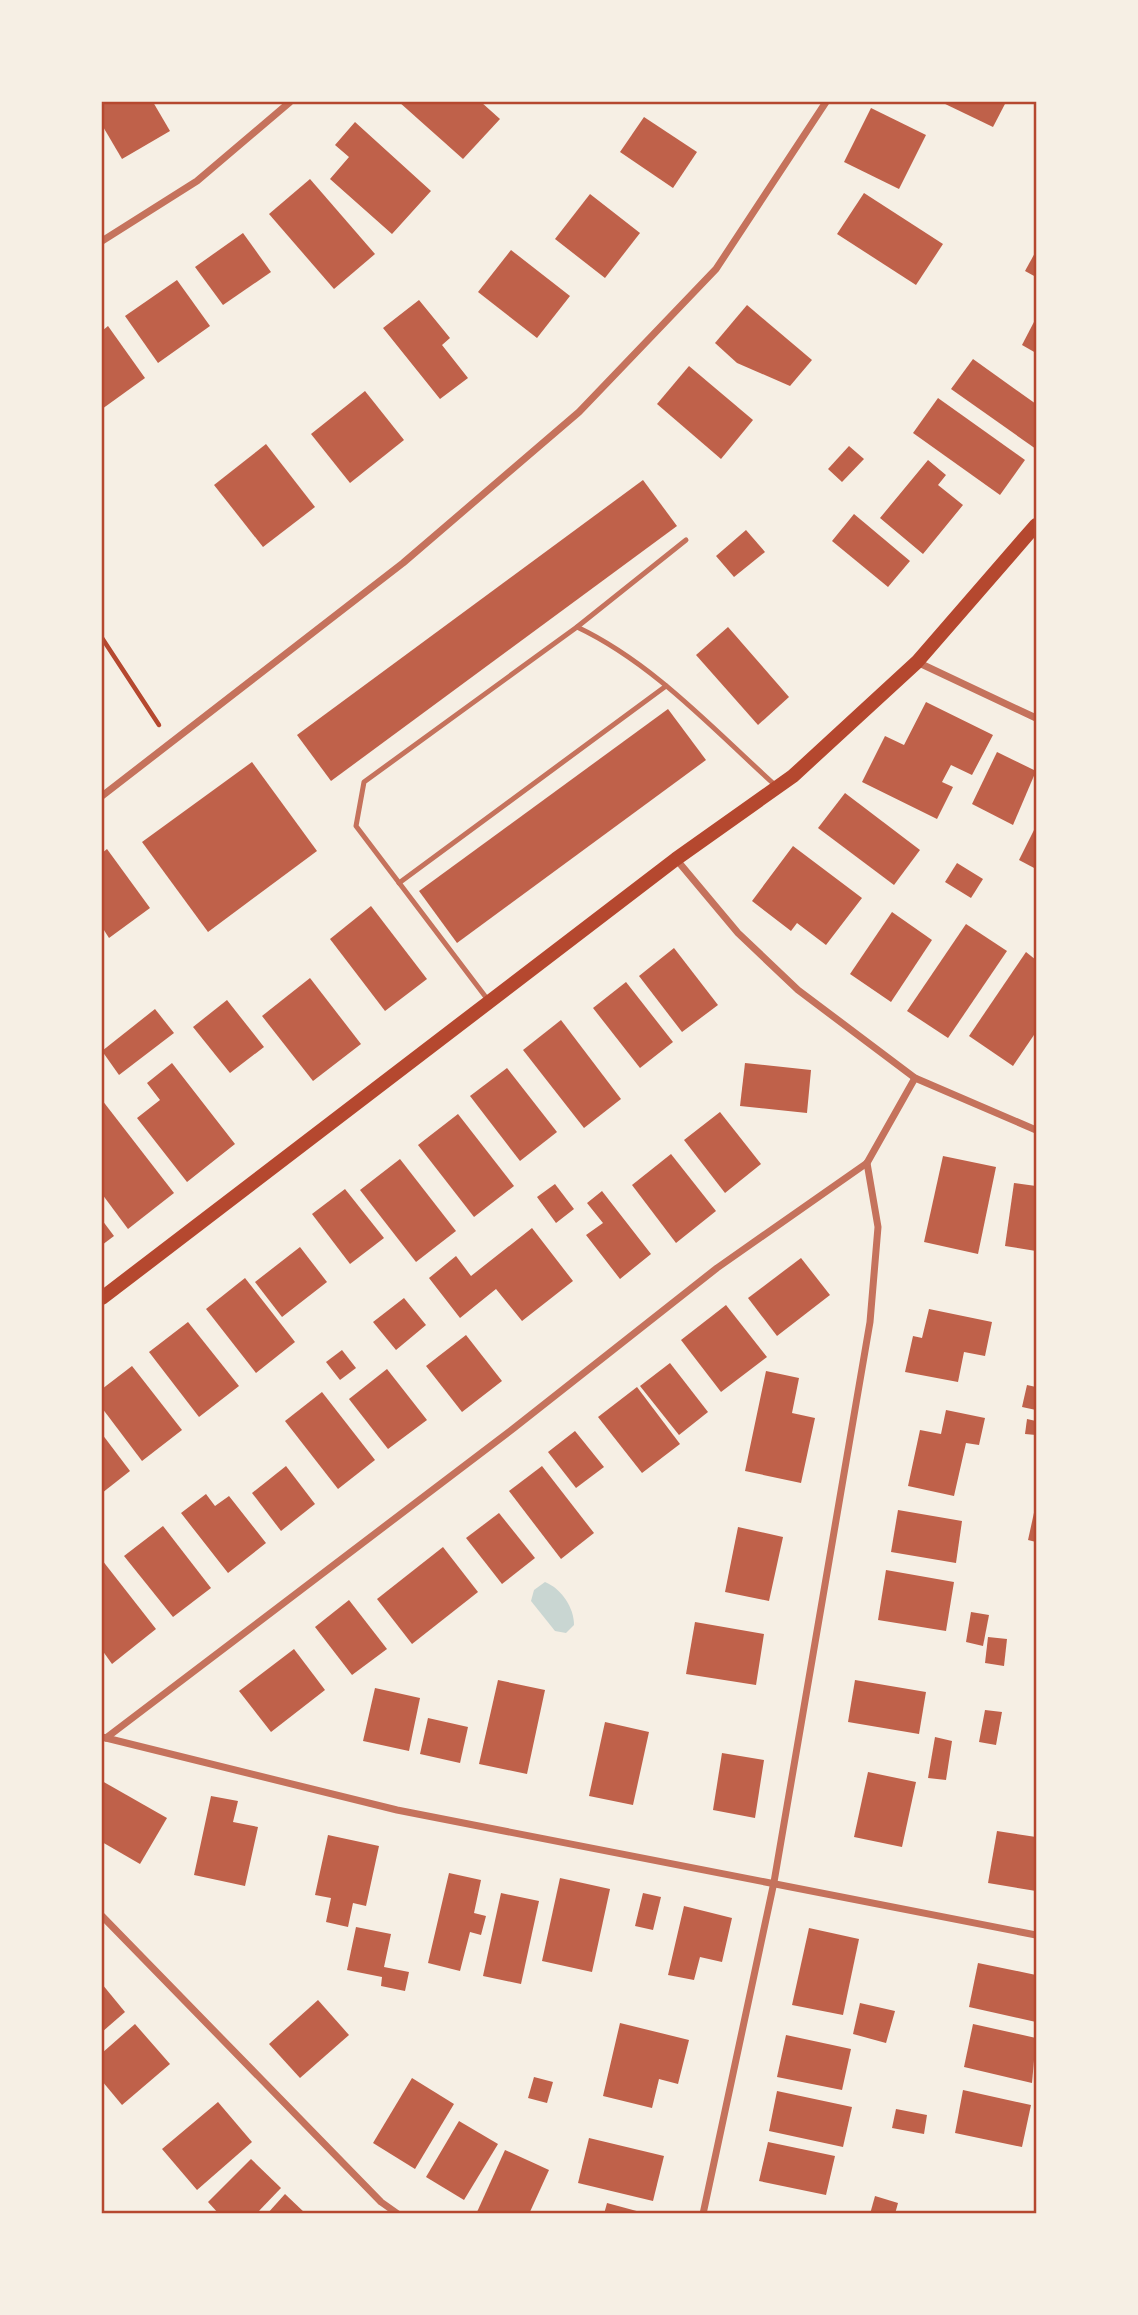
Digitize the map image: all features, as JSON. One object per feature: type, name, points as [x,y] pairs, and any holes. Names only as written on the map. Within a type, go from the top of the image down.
[{"type":"main road","points":[[102,1298],[676,859],[777,787],[917,662],[1037,526]]},
{"type":"street","points":[[102,241],[197,181],[290,102]]},
{"type":"street","points":[[102,796],[403,563],[579,412],[716,268],[825,102]]},
{"type":"street","points":[[917,662],[1037,718]]},
{"type":"street","points":[[676,859],[738,933],[798,990],[915,1078],[1037,1130]]},
{"type":"street","points":[[104,1738],[503,1436],[717,1268],[867,1163],[915,1078]]},
{"type":"street","points":[[703,2214],[774,1882],[870,1322],[878,1227],[867,1163]]},
{"type":"street","points":[[104,1738],[397,1810],[1037,1935]]},
{"type":"street","points":[[102,1916],[380,2202],[398,2214]]},
{"type":"lane","points":[[489,1001],[356,826],[364,782],[577,627],[686,540]]},
{"type":"lane","points":[[577,627],[610,643],[666,686],[777,787]]},
{"type":"lane","points":[[399,883],[666,686]]},
{"type":"path","points":[[102,638],[171,742]]},
{"type":"shaded area","points":[[545,1582],[562,1594],[569,1606],[574,1625],[566,1633],[555,1631],[531,1601],[534,1590]]},
{"type":"building","points":[[102,102],[153,102],[170,131],[122,159],[102,125]]},
{"type":"building","points":[[399,102],[481,102],[500,119],[463,159]]},
{"type":"building","points":[[941,102],[1006,102],[993,127]]},
{"type":"building","points":[[871,108],[926,135],[899,189],[844,162]]},
{"type":"building","points":[[644,117],[697,152],[673,188],[620,152]]},
{"type":"building","points":[[355,122],[431,191],[392,234],[330,179],[349,157],[335,145]]},
{"type":"building","points":[[310,179],[375,254],[334,289],[269,214]]},
{"type":"building","points":[[864,193],[943,244],[916,285],[837,234]]},
{"type":"building","points":[[590,194],[640,233],[605,278],[555,239]]},
{"type":"building","points":[[243,233],[271,272],[223,305],[195,267]]},
{"type":"building","points":[[511,250],[570,296],[537,338],[478,292]]},
{"type":"building","points":[[1036,251],[1036,277],[1025,271]]},
{"type":"building","points":[[177,280],[210,326],[158,363],[125,316]]},
{"type":"building","points":[[419,300],[450,338],[442,345],[468,378],[440,399],[383,328]]},
{"type":"building","points":[[747,305],[812,360],[790,386],[737,363],[715,343]]},
{"type":"building","points":[[1036,318],[1036,353],[1022,345]]},
{"type":"building","points":[[108,326],[145,378],[102,409],[102,331]]},
{"type":"building","points":[[973,359],[1036,404],[1036,449],[951,389]]},
{"type":"building","points":[[689,366],[753,420],[721,459],[657,404]]},
{"type":"building","points":[[365,391],[404,440],[350,483],[311,434]]},
{"type":"building","points":[[938,398],[1025,460],[1000,495],[913,433]]},
{"type":"building","points":[[266,444],[315,507],[263,547],[214,485]]},
{"type":"building","points":[[849,446],[864,459],[842,482],[828,469]]},
{"type":"building","points":[[928,460],[946,475],[938,485],[963,505],[923,554],[880,518]]},
{"type":"building","points":[[643,480],[677,526],[331,781],[297,735]]},
{"type":"building","points":[[854,514],[910,561],[888,587],[832,541]]},
{"type":"building","points":[[746,530],[765,552],[734,577],[716,556]]},
{"type":"building","points":[[728,627],[789,697],[758,725],[696,655]]},
{"type":"building","points":[[926,702],[993,735],[972,775],[951,765],[942,782],[953,787],[937,819],[862,782],[885,736],[904,745]]},
{"type":"building","points":[[668,709],[706,760],[457,943],[419,891]]},
{"type":"building","points":[[997,752],[1036,771],[1013,825],[972,804]]},
{"type":"building","points":[[252,762],[317,851],[208,932],[142,842]]},
{"type":"building","points":[[845,793],[920,850],[894,885],[818,828]]},
{"type":"building","points":[[1036,826],[1036,869],[1019,860]]},
{"type":"building","points":[[793,846],[862,898],[826,945],[797,923],[791,931],[752,901]]},
{"type":"building","points":[[107,849],[150,908],[109,938],[102,927],[102,853]]},
{"type":"building","points":[[957,863],[983,879],[971,898],[945,882]]},
{"type":"building","points":[[371,906],[427,979],[385,1011],[330,939]]},
{"type":"building","points":[[892,912],[932,940],[891,1002],[850,974]]},
{"type":"building","points":[[966,924],[1007,951],[948,1038],[907,1011]]},
{"type":"building","points":[[674,948],[718,1005],[682,1032],[639,976]]},
{"type":"building","points":[[1026,952],[1036,960],[1036,1032],[1013,1066],[969,1036]]},
{"type":"building","points":[[310,978],[361,1044],[313,1081],[262,1016]]},
{"type":"building","points":[[626,982],[673,1042],[640,1068],[593,1008]]},
{"type":"building","points":[[227,1000],[264,1047],[230,1073],[193,1027]]},
{"type":"building","points":[[155,1009],[174,1033],[119,1075],[102,1051]]},
{"type":"building","points":[[561,1020],[621,1099],[584,1128],[523,1050]]},
{"type":"building","points":[[172,1063],[235,1144],[187,1182],[137,1118],[160,1100],[147,1083]]},
{"type":"building","points":[[745,1063],[811,1070],[807,1113],[740,1106]]},
{"type":"building","points":[[507,1068],[557,1132],[520,1161],[470,1096]]},
{"type":"building","points":[[102,1100],[174,1193],[128,1229],[102,1194]]},
{"type":"building","points":[[720,1112],[761,1164],[725,1193],[684,1140]]},
{"type":"building","points":[[458,1114],[514,1186],[474,1217],[418,1145]]},
{"type":"building","points":[[671,1154],[716,1211],[676,1243],[632,1185]]},
{"type":"building","points":[[943,1156],[996,1167],[978,1254],[924,1242]]},
{"type":"building","points":[[400,1159],[456,1231],[416,1262],[360,1190]]},
{"type":"building","points":[[1014,1183],[1036,1186],[1036,1251],[1005,1246]]},
{"type":"building","points":[[555,1184],[574,1209],[556,1223],[537,1197]]},
{"type":"building","points":[[345,1189],[384,1238],[350,1264],[312,1214]]},
{"type":"building","points":[[602,1191],[651,1254],[620,1279],[586,1235],[603,1223],[587,1203]]},
{"type":"building","points":[[102,1220],[114,1236],[102,1245]]},
{"type":"building","points":[[532,1228],[573,1281],[522,1321],[496,1289],[460,1318],[429,1278],[456,1256],[471,1276]]},
{"type":"building","points":[[300,1247],[327,1282],[282,1317],[255,1282]]},
{"type":"building","points":[[801,1258],[830,1295],[777,1336],[748,1298]]},
{"type":"building","points":[[245,1278],[295,1342],[256,1373],[206,1309]]},
{"type":"building","points":[[404,1298],[426,1325],[396,1350],[373,1322]]},
{"type":"building","points":[[726,1305],[767,1357],[721,1392],[681,1340]]},
{"type":"building","points":[[929,1309],[992,1322],[985,1356],[964,1352],[958,1382],[905,1372],[913,1336],[922,1338]]},
{"type":"building","points":[[188,1322],[239,1386],[199,1417],[149,1352]]},
{"type":"building","points":[[466,1335],[502,1381],[462,1412],[426,1366]]},
{"type":"building","points":[[342,1350],[356,1368],[340,1380],[326,1362]]},
{"type":"building","points":[[670,1363],[708,1412],[679,1435],[640,1386]]},
{"type":"building","points":[[132,1366],[182,1430],[142,1461],[102,1408],[102,1389]]},
{"type":"building","points":[[387,1369],[427,1420],[388,1449],[349,1399]]},
{"type":"building","points":[[766,1371],[799,1378],[792,1413],[815,1418],[801,1483],[745,1471]]},
{"type":"building","points":[[1027,1385],[1036,1387],[1036,1410],[1022,1407]]},
{"type":"building","points":[[637,1387],[680,1444],[642,1473],[598,1417]]},
{"type":"building","points":[[322,1392],[375,1460],[338,1489],[285,1421]]},
{"type":"building","points":[[946,1410],[985,1418],[979,1445],[966,1443],[954,1496],[908,1486],[920,1430],[941,1434]]},
{"type":"building","points":[[1027,1419],[1036,1421],[1036,1435],[1025,1434]]},
{"type":"building","points":[[575,1431],[604,1467],[576,1488],[548,1452]]},
{"type":"building","points":[[102,1434],[130,1471],[102,1493]]},
{"type":"building","points":[[286,1466],[315,1504],[281,1531],[252,1493]]},
{"type":"building","points":[[542,1466],[594,1533],[561,1559],[509,1491]]},
{"type":"building","points":[[206,1494],[215,1506],[229,1496],[266,1543],[228,1573],[181,1513]]},
{"type":"building","points":[[1036,1508],[1036,1542],[1028,1540]]},
{"type":"building","points":[[898,1510],[962,1521],[956,1563],[891,1552]]},
{"type":"building","points":[[499,1513],[535,1558],[502,1584],[466,1538]]},
{"type":"building","points":[[163,1526],[211,1588],[173,1617],[124,1556]]},
{"type":"building","points":[[738,1527],[783,1537],[769,1601],[725,1592]]},
{"type":"building","points":[[443,1547],[478,1592],[412,1644],[377,1599]]},
{"type":"building","points":[[102,1560],[156,1629],[112,1664],[102,1650]]},
{"type":"building","points":[[886,1570],[954,1582],[946,1631],[878,1620]]},
{"type":"building","points":[[349,1600],[387,1649],[352,1675],[315,1627]]},
{"type":"building","points":[[971,1612],[989,1615],[983,1646],[966,1642]]},
{"type":"building","points":[[695,1622],[764,1634],[756,1685],[686,1674]]},
{"type":"building","points":[[988,1637],[1007,1639],[1004,1666],[985,1663]]},
{"type":"building","points":[[294,1649],[325,1690],[271,1732],[239,1691]]},
{"type":"building","points":[[498,1680],[545,1690],[527,1774],[479,1764]]},
{"type":"building","points":[[855,1680],[926,1692],[919,1734],[848,1722]]},
{"type":"building","points":[[375,1688],[420,1698],[409,1751],[363,1741]]},
{"type":"building","points":[[985,1710],[1002,1712],[996,1745],[979,1742]]},
{"type":"building","points":[[428,1718],[468,1727],[460,1763],[420,1754]]},
{"type":"building","points":[[605,1722],[649,1732],[633,1805],[589,1796]]},
{"type":"building","points":[[935,1737],[952,1741],[946,1780],[928,1778]]},
{"type":"building","points":[[722,1753],[764,1760],[755,1818],[713,1810]]},
{"type":"building","points":[[868,1772],[916,1782],[902,1847],[854,1837]]},
{"type":"building","points":[[102,1781],[167,1818],[140,1864],[102,1842]]},
{"type":"building","points":[[211,1796],[238,1801],[233,1822],[258,1827],[245,1886],[194,1875]]},
{"type":"building","points":[[997,1831],[1036,1837],[1036,1891],[988,1883]]},
{"type":"building","points":[[328,1835],[379,1846],[366,1906],[353,1903],[348,1927],[326,1922],[331,1898],[315,1895]]},
{"type":"building","points":[[449,1873],[481,1880],[474,1913],[486,1916],[481,1935],[470,1932],[460,1971],[428,1963]]},
{"type":"building","points":[[560,1878],[610,1889],[592,1972],[542,1961]]},
{"type":"building","points":[[501,1893],[539,1901],[521,1984],[483,1976]]},
{"type":"building","points":[[643,1893],[661,1897],[653,1930],[635,1926]]},
{"type":"building","points":[[684,1906],[732,1918],[722,1962],[700,1957],[694,1980],[668,1975]]},
{"type":"building","points":[[356,1927],[391,1934],[384,1967],[409,1972],[405,1991],[381,1986],[382,1977],[347,1970]]},
{"type":"building","points":[[809,1928],[859,1939],[843,2015],[792,2005]]},
{"type":"building","points":[[978,1963],[1036,1975],[1036,2022],[969,2007]]},
{"type":"building","points":[[102,1984],[125,2012],[102,2032]]},
{"type":"building","points":[[318,2000],[349,2035],[300,2078],[269,2044]]},
{"type":"building","points":[[860,2003],[895,2011],[886,2043],[853,2034]]},
{"type":"building","points":[[620,2023],[689,2040],[678,2084],[659,2079],[652,2108],[603,2096]]},
{"type":"building","points":[[135,2024],[170,2064],[122,2105],[102,2081],[102,2053]]},
{"type":"building","points":[[973,2024],[1036,2038],[1032,2083],[964,2067]]},
{"type":"building","points":[[786,2035],[851,2049],[842,2090],[777,2077]]},
{"type":"building","points":[[534,2077],[553,2082],[547,2103],[528,2098]]},
{"type":"building","points":[[412,2078],[454,2104],[415,2169],[373,2143]]},
{"type":"building","points":[[963,2090],[1031,2105],[1022,2147],[955,2133]]},
{"type":"building","points":[[777,2091],[852,2107],[843,2147],[769,2131]]},
{"type":"building","points":[[218,2102],[252,2142],[197,2190],[162,2149]]},
{"type":"building","points":[[896,2109],[927,2115],[924,2134],[892,2128]]},
{"type":"building","points":[[459,2121],[498,2144],[464,2200],[426,2177]]},
{"type":"building","points":[[589,2138],[664,2156],[653,2201],[578,2183]]},
{"type":"building","points":[[768,2142],[835,2156],[826,2195],[759,2181]]},
{"type":"building","points":[[505,2150],[549,2170],[529,2214],[480,2214],[477,2212]]},
{"type":"building","points":[[251,2159],[281,2188],[256,2214],[219,2214],[208,2202]]},
{"type":"building","points":[[285,2194],[306,2214],[267,2214]]},
{"type":"building","points":[[875,2196],[898,2203],[895,2214],[870,2214]]},
{"type":"building","points":[[607,2203],[644,2213],[644,2214],[604,2214]]}]
